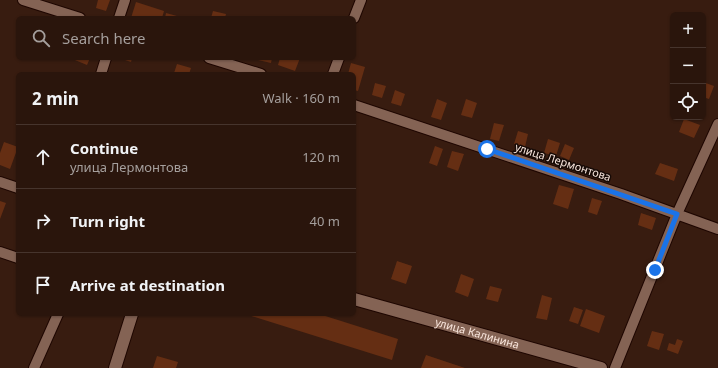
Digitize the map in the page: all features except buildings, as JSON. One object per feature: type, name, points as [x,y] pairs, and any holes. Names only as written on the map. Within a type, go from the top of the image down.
[{"type":"street","points":[[23,0],[74,16]]},
{"type":"street","points":[[120,16],[125,0]]},
{"type":"street","points":[[355,16],[361,0]]},
{"type":"street","points":[[102,72],[105,60]]},
{"type":"street","points":[[216,60],[254,72]]},
{"type":"street","points":[[334,72],[338,60]]},
{"type":"street","name":"улица Лермонтова","points":[[356,106],[718,229]]},
{"type":"street","points":[[615,368],[677,214],[718,124]]},
{"type":"street","points":[[0,182],[16,187]]},
{"type":"street","points":[[0,252],[16,257]]},
{"type":"street","name":"улица Калинина","points":[[356,300],[601,368]]},
{"type":"street","points":[[34,368],[57,316]]},
{"type":"street","points":[[115,368],[131,316]]},
{"type":"route","points":[[487,149],[677,214],[655,270]]}]
